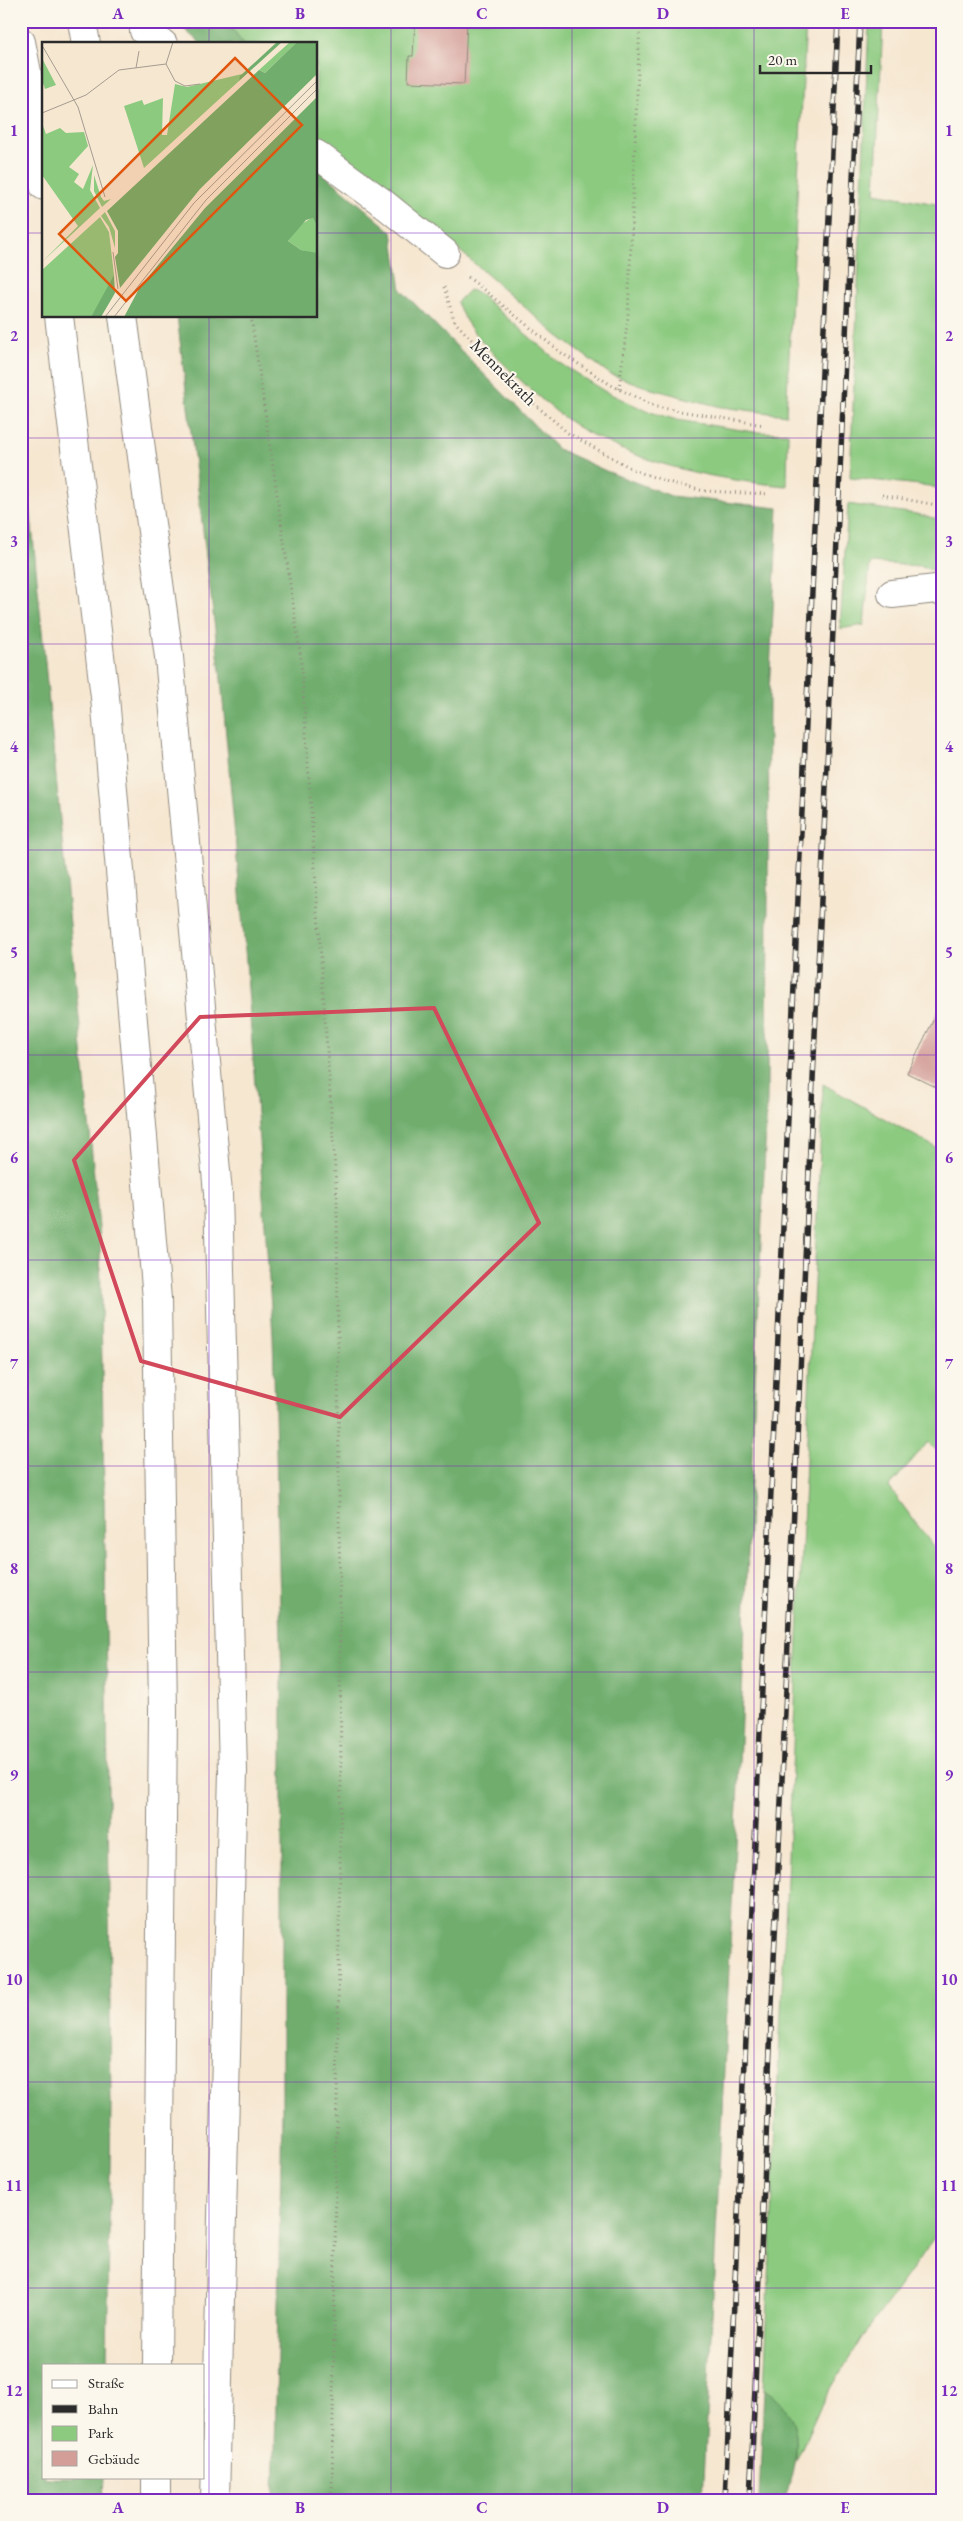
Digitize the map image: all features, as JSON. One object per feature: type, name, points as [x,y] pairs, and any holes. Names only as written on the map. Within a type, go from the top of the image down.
[{"type":"main road","points":[[82,21],[86,42]]},
{"type":"main road","points":[[21,42],[35,113],[42,170]]},
{"type":"main road","points":[[318,155],[379,200],[445,253]]},
{"type":"main road","points":[[59,318],[105,697],[157,1299],[163,1711],[157,2364]]},
{"type":"main road","points":[[123,318],[169,657],[218,1193],[233,1770],[215,2500]]},
{"type":"main road","points":[[892,594],[936,589],[942,592]]},
{"type":"main road","points":[[156,2478],[156,2500]]},
{"type":"path","points":[[619,389],[628,316],[640,21]]},
{"type":"path","points":[[445,253],[469,277],[560,352],[619,389],[656,407],[764,424]]},
{"type":"path","name":"Mennekrath","points":[[445,253],[443,283],[455,322],[523,394],[568,433],[636,471],[668,482],[704,491],[769,494]]},
{"type":"path","points":[[252,318],[301,659],[337,1200],[341,1784],[332,2500]]},
{"type":"path","points":[[882,495],[942,506]]},
{"type":"highlighted area","points":[[434,1008],[539,1223],[340,1417],[141,1361],[74,1160],[200,1017]]},
{"type":"green space","points":[[175,21],[226,21],[242,42],[199,42]]},
{"type":"green space","points":[[226,21],[806,21],[786,415],[721,407],[652,389],[610,374],[558,336],[452,244],[318,140],[318,42],[242,42]]},
{"type":"green space","points":[[869,21],[883,21],[875,193],[942,205],[942,490],[930,486],[850,478]]},
{"type":"green space","points":[[318,169],[392,232],[401,290],[558,449],[606,471],[671,496],[778,508],[769,693],[767,1100],[740,1743],[703,2500],[274,2500],[282,2113],[282,1681],[273,1335],[246,961],[221,679],[177,318],[318,318]]},
{"type":"green space","points":[[469,290],[477,292],[561,364],[604,391],[647,411],[677,420],[754,432],[788,433],[787,486],[734,480],[657,462],[631,453],[573,424],[532,390],[477,336],[465,320],[457,302]]},
{"type":"green space","points":[[21,411],[100,1238],[111,2105],[107,2364],[42,2364],[42,2478],[104,2478],[103,2500],[21,2500]]},
{"type":"green space","points":[[848,504],[916,514],[942,520],[942,574],[921,566],[870,563],[864,625],[840,629]]},
{"type":"green space","points":[[823,1084],[942,1151],[942,1456],[928,1442],[889,1487],[942,1558],[942,2228],[861,2339],[821,2405],[796,2461],[794,2429],[787,2411],[774,2396],[764,2389]]},
{"type":"green space","points":[[764,2389],[779,2400],[794,2425],[796,2453],[785,2500],[759,2500]]},
{"type":"building","points":[[415,21],[467,21],[464,84],[408,82],[409,56],[413,56]]},
{"type":"building","points":[[942,1003],[942,1090],[907,1073]]},
{"type":"railway","points":[[725,2500],[838,21]]},
{"type":"railway","points":[[750,2500],[860,21]]}]
